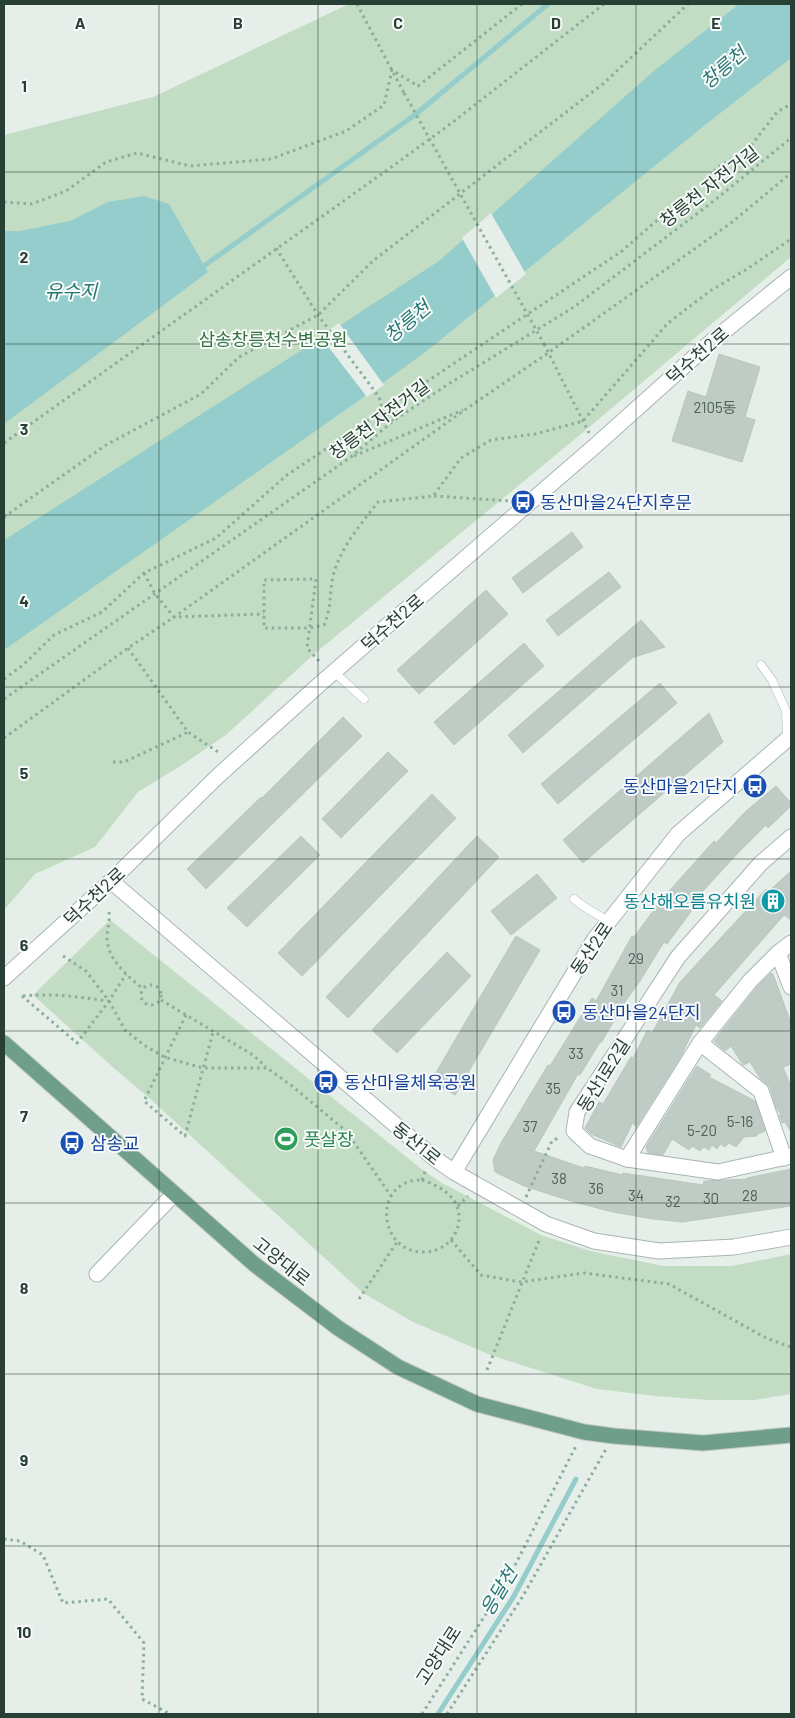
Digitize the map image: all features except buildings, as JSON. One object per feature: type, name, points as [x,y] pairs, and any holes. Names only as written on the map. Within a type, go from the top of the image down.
[{"type":"main road","name":"고양대로","points":[[4,1043],[254,1264],[338,1328],[398,1367],[477,1404],[584,1432],[703,1443],[791,1435]]},
{"type":"street","name":"덕수천2로","points":[[4,978],[111,881],[218,776],[334,672],[595,446],[711,342],[791,278]]},
{"type":"street","name":"동산2로","points":[[454,1172],[594,940],[608,921],[678,834],[790,741]]},
{"type":"street","name":"동산1로2길","points":[[788,1157],[718,1172],[627,1159],[590,1146],[574,1131],[577,1112],[678,957],[761,863],[791,837]]},
{"type":"street","name":"동산1로","points":[[111,881],[434,1158],[454,1172],[546,1224],[594,1241],[659,1250],[734,1247],[791,1237]]},
{"type":"street","points":[[627,1159],[700,1043],[750,981],[778,953],[791,943]]},
{"type":"street","points":[[778,953],[791,987]]},
{"type":"street","points":[[700,1043],[761,1091],[788,1157]]},
{"type":"street","points":[[97,1274],[174,1194]]},
{"type":"lane","points":[[761,666],[772,680],[786,711],[790,741]]},
{"type":"lane","points":[[334,672],[364,699]]},
{"type":"lane","points":[[574,899],[608,921]]},
{"type":"path","points":[[357,4],[404,93],[544,344],[590,435]]},
{"type":"path","points":[[392,70],[418,86],[522,4]]},
{"type":"path","points":[[4,443],[453,122],[604,4]]},
{"type":"path","points":[[4,517],[106,445],[201,394],[239,357],[318,315],[374,260],[604,83],[688,4]]},
{"type":"path","points":[[4,202],[32,204],[66,191],[106,162],[137,153],[190,166],[271,159],[346,131],[384,105],[392,70]]},
{"type":"path","points":[[4,679],[23,666],[54,635],[102,612],[144,573],[216,538],[287,476],[622,252],[656,222],[695,193],[718,168],[749,148],[777,112],[791,104]]},
{"type":"path","name":"창릉천 자전거길","points":[[4,699],[351,457],[393,421],[574,308],[716,200],[791,138]]},
{"type":"path","points":[[4,738],[128,648],[731,223],[791,173]]},
{"type":"path","points":[[433,496],[461,458],[491,440],[535,434],[583,421],[668,323],[710,291],[791,239]]},
{"type":"path","points":[[276,248],[318,315],[379,398],[383,411],[393,421]]},
{"type":"path","points":[[351,457],[469,407]]},
{"type":"path","points":[[319,661],[306,648],[309,628],[316,579],[264,580],[264,628],[309,628],[324,625],[330,613],[334,575],[350,539],[378,502],[433,496],[511,501]]},
{"type":"path","points":[[144,573],[155,594],[174,617]]},
{"type":"path","points":[[174,617],[264,614]]},
{"type":"path","points":[[128,648],[188,732],[218,752]]},
{"type":"path","points":[[113,762],[124,762],[188,732]]},
{"type":"path","points":[[109,912],[110,920],[107,936],[109,954],[126,974],[143,989]]},
{"type":"path","points":[[64,956],[86,971],[109,1002],[125,1030],[144,1046],[164,1057],[203,1068],[267,1068]]},
{"type":"path","points":[[109,1002],[80,997],[33,994],[22,996],[77,1043],[109,1002],[126,974]]},
{"type":"path","points":[[148,985],[155,985],[162,993],[161,1000],[156,1004],[146,1004],[142,999],[143,989],[148,985]]},
{"type":"path","points":[[161,1000],[253,1055],[346,1131],[391,1196]]},
{"type":"path","points":[[186,1015],[144,1101],[185,1136],[213,1032]]},
{"type":"path","points":[[525,1198],[552,1141],[574,1131]]},
{"type":"path","points":[[422,1180],[424,1171],[428,1167]]},
{"type":"path","points":[[422,1180],[443,1189],[453,1197],[458,1206],[460,1218],[457,1230],[450,1240],[441,1248],[430,1252],[418,1252],[407,1249],[397,1242],[390,1232],[386,1220],[391,1196],[410,1181],[422,1180]]},
{"type":"path","points":[[458,1206],[469,1193]]},
{"type":"path","points":[[487,1370],[541,1235]]},
{"type":"path","points":[[450,1240],[481,1275],[521,1282],[584,1273],[669,1284],[766,1338],[791,1347]]},
{"type":"path","points":[[359,1299],[397,1242]]},
{"type":"path","name":"고양대로","points":[[422,1714],[508,1581],[584,1432]]},
{"type":"path","points":[[447,1714],[523,1596],[614,1436]]},
{"type":"path","points":[[4,1539],[20,1541],[43,1555],[63,1603],[108,1599],[144,1643],[142,1699],[170,1714]]},
{"type":"green space","name":"삼송창릉천수변공원","points":[[349,4],[791,4],[791,257],[587,429],[313,655],[226,735],[138,792],[95,847],[35,874],[4,910],[4,135],[153,97]]},
{"type":"green space","points":[[110,920],[424,1171],[442,1183],[541,1235],[590,1251],[663,1266],[732,1266],[791,1254],[791,1394],[754,1400],[708,1400],[597,1389],[493,1356],[413,1322],[363,1293],[33,995]]},
{"type":"water","name":"창릉천","points":[[739,4],[791,4],[791,58],[705,125],[428,350],[4,650],[4,540],[439,261],[655,70]]},
{"type":"water","name":"유수지","points":[[144,196],[169,204],[208,272],[4,424],[4,231],[20,231],[70,221],[108,202]]},
{"type":"pier","points":[[491,213],[526,274],[496,298],[462,238]]},
{"type":"pier","points":[[339,323],[384,385],[367,397],[320,336]]},
{"type":"waterway","points":[[201,268],[416,114],[548,4]]},
{"type":"waterway","name":"응달천","points":[[438,1714],[514,1596],[576,1479]]},
{"type":"place","name":"동산마을24단지후문","points":[[523,502]]},
{"type":"place","name":"동산마을21단지","points":[[755,786]]},
{"type":"place","name":"동산해오름유치원","points":[[773,901]]},
{"type":"place","name":"동산마을24단지","points":[[564,1012]]},
{"type":"place","name":"동산마을체욱공원","points":[[326,1082]]},
{"type":"place","name":"풋살장","points":[[286,1139]]},
{"type":"place","name":"삼송교","points":[[72,1143]]}]
